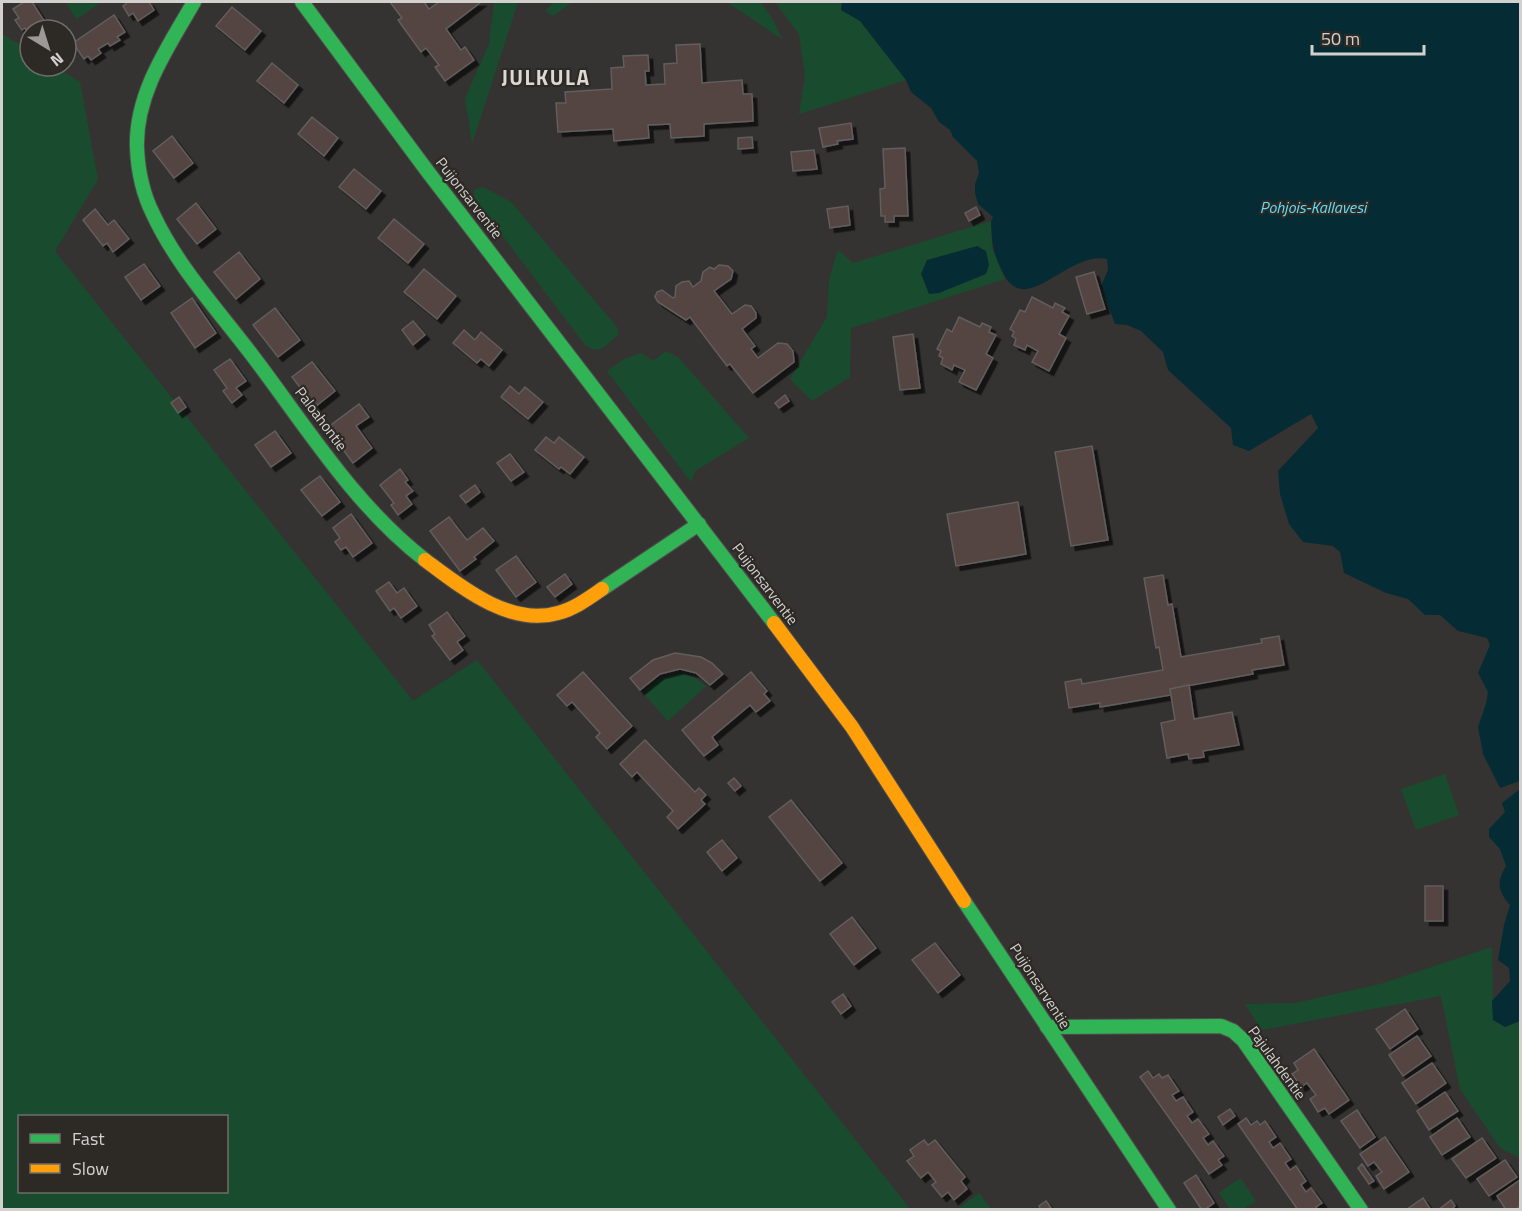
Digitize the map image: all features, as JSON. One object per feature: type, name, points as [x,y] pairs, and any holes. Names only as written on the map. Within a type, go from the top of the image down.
[{"type":"main road","name":"Paloahontie","points":[[194,2],[153,74],[143,100],[138,127],[138,158],[142,186],[152,213],[179,258],[358,496],[379,519],[412,550],[468,590],[505,609],[539,617],[553,615],[579,604],[699,524]]},
{"type":"main road","name":"Puijonsarventie","points":[[302,2],[428,172],[852,727],[1047,1028],[1169,1209]]},
{"type":"main road","name":"Pajulahdentie","points":[[1047,1028],[1221,1026],[1233,1031],[1243,1040],[1361,1209]]},
{"type":"green space","points":[[65,2],[101,2],[78,18]]},
{"type":"green space","points":[[494,2],[518,2],[472,144],[465,98],[489,44]]},
{"type":"green space","points":[[554,2],[572,2],[553,16],[545,11]]},
{"type":"green space","points":[[727,2],[761,2],[783,40]]},
{"type":"green space","points":[[775,2],[842,2],[841,10],[860,21],[906,80],[799,114],[805,76],[799,34]]},
{"type":"green space","points":[[2,34],[18,44],[18,78],[74,78],[80,82],[98,179],[55,251],[413,701],[477,660],[910,1209],[2,1209]]},
{"type":"green space","points":[[483,187],[511,202],[617,327],[618,335],[603,348],[594,350],[585,345],[474,198],[474,190]]},
{"type":"green space","points":[[991,221],[992,248],[1005,279],[851,328],[850,377],[812,401],[790,379],[827,317],[829,280],[838,250],[853,263]]},
{"type":"green space","points":[[666,351],[678,357],[749,438],[695,471],[691,482],[607,371],[626,358],[641,353],[653,361]]},
{"type":"green space","points":[[681,673],[695,678],[706,686],[668,721],[643,693],[661,678]]},
{"type":"green space","points":[[1445,774],[1459,815],[1416,830],[1401,789]]},
{"type":"green space","points":[[1492,947],[1493,1020],[1505,1027],[1520,1021],[1520,1158],[1500,1148],[1460,1089],[1441,996],[1262,1030],[1245,1004],[1295,1003],[1380,984]]},
{"type":"green space","points":[[1240,1178],[1256,1201],[1243,1209],[1230,1209],[1219,1193]]},
{"type":"green space","points":[[979,1193],[991,1209],[958,1209]]},
{"type":"water","name":"Pohjois-Kallavesi","points":[[842,2],[1520,2],[1520,781],[1500,788],[1483,754],[1478,727],[1488,692],[1478,673],[1490,645],[1487,638],[1458,631],[1440,615],[1425,615],[1408,599],[1386,593],[1344,573],[1340,552],[1333,546],[1303,542],[1289,524],[1280,494],[1278,471],[1318,428],[1311,414],[1249,451],[1233,445],[1231,428],[1168,370],[1163,352],[1141,331],[1127,325],[1115,324],[1101,286],[1108,270],[1107,259],[1092,259],[1035,287],[1022,289],[1011,285],[994,252],[991,221],[993,217],[978,204],[975,193],[979,173],[977,161],[953,137],[950,130],[939,122],[931,108],[911,92],[906,80],[860,21],[841,10]]},
{"type":"water","points":[[977,246],[986,251],[989,265],[986,274],[939,293],[929,294],[921,274],[927,260]]},
{"type":"water","points":[[1520,789],[1520,1021],[1505,1027],[1493,1020],[1492,1001],[1510,981],[1509,968],[1498,960],[1510,905],[1500,887],[1506,866],[1500,849],[1489,837],[1489,829],[1505,812],[1502,803]]},
{"type":"building","points":[[24,2],[32,2],[42,18],[19,18],[13,9]]},
{"type":"building","points":[[125,2],[149,2],[154,10],[138,21],[133,13],[129,16],[123,6]]},
{"type":"building","points":[[390,2],[424,2],[429,9],[439,2],[481,2],[446,29],[461,50],[465,47],[474,60],[445,81],[435,67],[439,65],[426,48],[421,52],[398,20],[402,18]]},
{"type":"building","points":[[232,7],[261,31],[245,50],[216,26]]},
{"type":"building","points":[[114,15],[125,32],[117,37],[120,40],[98,49],[101,53],[91,60],[88,56],[84,59],[78,50],[78,40]]},
{"type":"building","points":[[700,44],[702,83],[742,80],[743,94],[752,94],[753,121],[704,124],[704,136],[671,138],[670,124],[648,125],[649,138],[614,141],[613,129],[558,132],[556,103],[566,103],[565,92],[612,89],[611,68],[624,67],[623,56],[648,55],[649,71],[645,71],[646,85],[665,84],[664,64],[677,63],[676,45]]},
{"type":"building","points":[[272,63],[298,85],[284,103],[257,81]]},
{"type":"building","points":[[312,117],[338,138],[324,156],[298,134]]},
{"type":"building","points":[[851,123],[853,139],[837,141],[838,144],[823,147],[819,128]]},
{"type":"building","points":[[172,136],[193,163],[174,178],[153,151]]},
{"type":"building","points":[[752,137],[753,148],[738,149],[738,138]]},
{"type":"building","points":[[905,148],[908,216],[894,216],[894,222],[885,222],[885,216],[881,216],[880,189],[885,188],[883,149]]},
{"type":"building","points":[[814,150],[817,169],[793,171],[791,152]]},
{"type":"building","points":[[354,169],[381,191],[366,209],[339,187]]},
{"type":"building","points":[[196,203],[216,229],[197,244],[177,219]]},
{"type":"building","points":[[848,206],[850,225],[830,228],[827,209]]},
{"type":"building","points":[[976,207],[980,215],[969,221],[965,213]]},
{"type":"building","points":[[95,209],[108,225],[114,220],[129,239],[113,252],[107,243],[103,246],[83,220]]},
{"type":"building","points":[[394,219],[424,244],[408,263],[378,238]]},
{"type":"building","points":[[239,252],[260,279],[236,299],[214,272]]},
{"type":"building","points":[[144,264],[160,286],[141,300],[125,277]]},
{"type":"building","points":[[719,265],[728,266],[733,271],[731,279],[714,291],[732,314],[745,305],[751,306],[756,313],[756,318],[742,329],[755,346],[751,349],[758,358],[778,343],[787,344],[793,351],[794,362],[753,393],[730,364],[727,366],[690,317],[686,320],[658,302],[655,297],[657,292],[662,290],[673,298],[675,297],[676,286],[689,281],[693,287],[701,281],[703,272]]},
{"type":"building","points":[[424,269],[456,296],[437,319],[404,292]]},
{"type":"building","points":[[1094,272],[1105,309],[1087,314],[1076,277]]},
{"type":"building","points":[[1032,297],[1053,308],[1055,303],[1065,308],[1062,312],[1069,316],[1059,334],[1066,338],[1049,371],[1032,362],[1038,351],[1027,345],[1025,350],[1014,345],[1016,339],[1012,336],[1014,332],[1010,329],[1020,310],[1025,312]]},
{"type":"building","points":[[192,298],[216,333],[195,348],[171,313]]},
{"type":"building","points":[[275,308],[300,340],[278,357],[253,325]]},
{"type":"building","points":[[959,317],[980,327],[982,323],[991,327],[989,332],[996,335],[986,354],[993,358],[976,390],[959,382],[965,370],[954,365],[952,370],[941,364],[943,358],[939,356],[941,351],[937,349],[947,329],[952,332]]},
{"type":"building","points":[[413,321],[425,335],[413,345],[402,330]]},
{"type":"building","points":[[464,330],[475,340],[481,332],[502,350],[489,366],[481,359],[477,363],[453,343]]},
{"type":"building","points":[[913,334],[920,388],[900,390],[893,337]]},
{"type":"building","points":[[230,359],[246,381],[236,388],[242,395],[232,403],[223,391],[227,388],[214,370]]},
{"type":"building","points":[[312,362],[335,391],[315,407],[292,377]]},
{"type":"building","points":[[510,386],[519,394],[525,387],[543,402],[528,419],[501,397]]},
{"type":"building","points":[[785,395],[789,401],[779,408],[775,403]]},
{"type":"building","points":[[179,397],[186,407],[178,413],[171,403]]},
{"type":"building","points":[[359,404],[369,417],[356,426],[372,448],[353,463],[327,428]]},
{"type":"building","points":[[275,431],[291,453],[271,467],[255,445]]},
{"type":"building","points":[[546,437],[554,443],[559,437],[584,457],[570,474],[561,467],[559,469],[535,450]]},
{"type":"building","points":[[1092,446],[1108,540],[1071,546],[1055,452]]},
{"type":"building","points":[[510,454],[524,472],[511,481],[497,463]]},
{"type":"building","points":[[400,469],[408,480],[405,482],[413,491],[406,496],[412,504],[398,515],[391,505],[394,503],[380,485]]},
{"type":"building","points":[[320,476],[340,502],[322,516],[301,490]]},
{"type":"building","points":[[475,485],[480,492],[466,503],[460,496]]},
{"type":"building","points":[[1018,502],[1026,554],[956,566],[947,514]]},
{"type":"building","points":[[351,514],[372,543],[353,557],[346,547],[341,550],[335,542],[340,538],[333,528]]},
{"type":"building","points":[[449,517],[467,540],[483,528],[494,541],[460,571],[430,531]]},
{"type":"building","points":[[516,556],[536,582],[516,597],[496,570]]},
{"type":"building","points":[[565,574],[572,584],[555,597],[547,587]]},
{"type":"building","points":[[1163,575],[1168,605],[1172,604],[1181,657],[1262,643],[1261,639],[1279,636],[1284,665],[1252,670],[1253,674],[1170,689],[1171,695],[1100,707],[1100,703],[1069,708],[1065,682],[1081,679],[1082,684],[1163,670],[1159,647],[1156,648],[1144,578]]},
{"type":"building","points":[[389,582],[397,593],[404,588],[417,606],[401,618],[394,608],[390,611],[376,591]]},
{"type":"building","points":[[447,612],[465,636],[457,642],[463,650],[450,660],[432,636],[435,634],[429,625]]},
{"type":"building","points":[[675,653],[701,657],[712,663],[723,674],[710,685],[696,673],[680,669],[660,674],[640,690],[630,678],[653,660]]},
{"type":"building","points":[[583,672],[632,726],[607,749],[596,737],[600,733],[572,702],[567,706],[557,695]]},
{"type":"building","points":[[751,672],[767,691],[764,694],[770,701],[756,712],[750,705],[712,737],[718,745],[704,756],[682,730]]},
{"type":"building","points":[[1189,685],[1194,719],[1232,712],[1239,745],[1203,751],[1204,757],[1189,759],[1188,754],[1167,758],[1161,723],[1175,720],[1170,689]]},
{"type":"building","points":[[645,740],[695,792],[699,788],[706,795],[701,800],[705,804],[678,829],[667,817],[673,811],[637,772],[632,777],[620,764]]},
{"type":"building","points":[[734,778],[741,786],[735,791],[728,783]]},
{"type":"building","points":[[791,800],[842,863],[820,881],[769,817]]},
{"type":"building","points":[[722,840],[737,858],[722,871],[707,852]]},
{"type":"building","points":[[1425,886],[1443,886],[1443,921],[1425,921]]},
{"type":"building","points":[[852,917],[876,948],[854,965],[830,934]]},
{"type":"building","points":[[935,943],[960,975],[938,993],[912,960]]},
{"type":"building","points":[[843,994],[851,1006],[841,1014],[832,1002]]},
{"type":"building","points":[[1405,1009],[1418,1029],[1390,1049],[1376,1029]]},
{"type":"building","points":[[1417,1036],[1431,1056],[1403,1076],[1389,1055]]},
{"type":"building","points":[[1314,1049],[1349,1100],[1329,1114],[1325,1108],[1318,1112],[1310,1099],[1316,1095],[1307,1083],[1301,1087],[1292,1074],[1298,1070],[1294,1063]]},
{"type":"building","points":[[1432,1063],[1446,1083],[1416,1104],[1402,1083]]},
{"type":"building","points":[[1148,1071],[1153,1078],[1159,1074],[1162,1078],[1168,1075],[1179,1091],[1172,1095],[1176,1101],[1183,1097],[1193,1112],[1187,1116],[1192,1123],[1198,1119],[1209,1134],[1203,1138],[1208,1145],[1213,1141],[1224,1156],[1218,1160],[1222,1165],[1209,1174],[1140,1077]]},
{"type":"building","points":[[1445,1092],[1458,1111],[1429,1130],[1417,1111]]},
{"type":"building","points":[[1230,1109],[1235,1116],[1223,1125],[1218,1117]]},
{"type":"building","points":[[1357,1110],[1375,1137],[1360,1148],[1341,1121]]},
{"type":"building","points":[[1246,1118],[1251,1125],[1257,1121],[1260,1125],[1265,1121],[1276,1137],[1269,1142],[1273,1148],[1280,1143],[1291,1159],[1285,1163],[1290,1170],[1296,1166],[1306,1181],[1301,1185],[1306,1192],[1311,1188],[1322,1203],[1316,1207],[1318,1210],[1298,1210],[1238,1124]]},
{"type":"building","points":[[1457,1118],[1470,1137],[1442,1155],[1430,1137]]},
{"type":"building","points":[[1385,1137],[1409,1172],[1384,1189],[1376,1176],[1382,1172],[1374,1162],[1368,1166],[1360,1154]]},
{"type":"building","points":[[1482,1138],[1496,1158],[1466,1178],[1452,1159]]},
{"type":"building","points":[[924,1140],[928,1145],[935,1140],[965,1177],[961,1181],[967,1189],[954,1200],[948,1192],[942,1197],[932,1185],[936,1182],[928,1172],[921,1178],[907,1161],[914,1156],[910,1150]]},
{"type":"building","points":[[1505,1160],[1517,1177],[1489,1196],[1477,1179]]},
{"type":"building","points":[[1362,1164],[1374,1181],[1369,1184],[1358,1168]]},
{"type":"building","points":[[1196,1175],[1214,1203],[1204,1210],[1184,1183]]},
{"type":"building","points":[[1520,1180],[1520,1206],[1515,1210],[1506,1210],[1497,1196]]},
{"type":"building","points":[[1423,1198],[1431,1210],[1406,1210]]},
{"type":"building","points":[[1451,1200],[1455,1206],[1451,1210],[1438,1210]]},
{"type":"building","points":[[1046,1201],[1051,1208],[1041,1210],[1039,1206]]},
{"type":"traffic: fast","points":[[194,2],[155,72],[141,109],[137,148],[142,182],[149,206],[186,270],[332,464],[376,515],[425,560]]},
{"type":"traffic: fast","points":[[302,2],[428,172],[774,623]]},
{"type":"traffic: fast","points":[[602,589],[699,524]]},
{"type":"traffic: fast","points":[[964,901],[1169,1210]]},
{"type":"traffic: fast","points":[[1047,1027],[1221,1026],[1233,1031],[1243,1040],[1361,1210]]},
{"type":"traffic: slow","points":[[425,560],[454,582],[487,602],[504,610],[522,614],[540,616],[558,613],[581,603],[602,589]]},
{"type":"traffic: slow","points":[[774,623],[852,727],[964,901]]},
{"type":"district","name":"JULKULA","points":[[546,78]]}]
